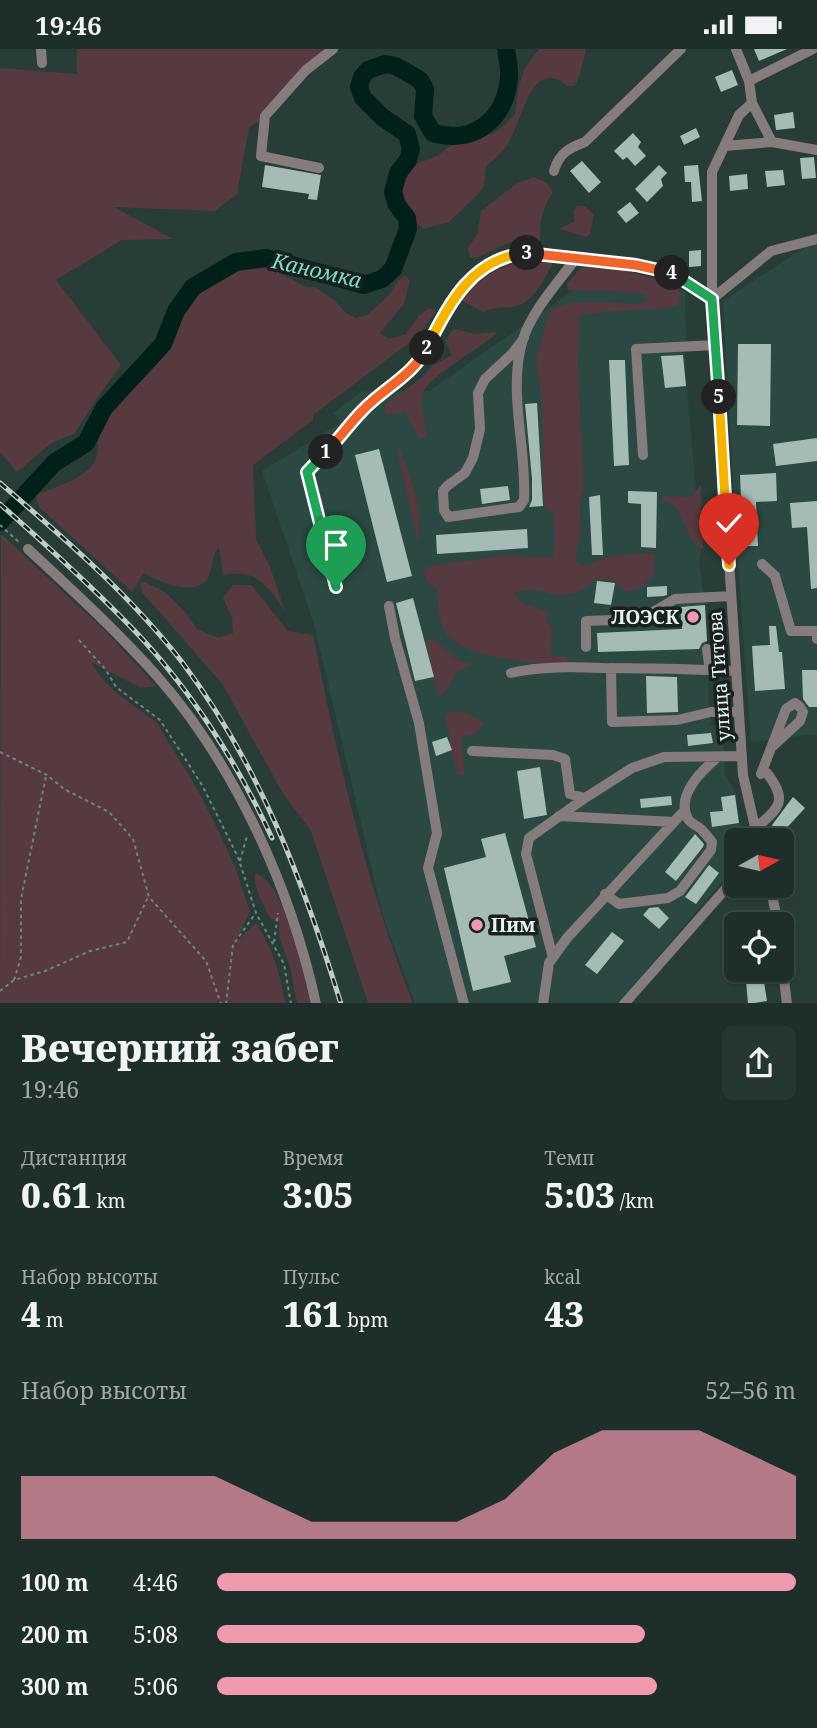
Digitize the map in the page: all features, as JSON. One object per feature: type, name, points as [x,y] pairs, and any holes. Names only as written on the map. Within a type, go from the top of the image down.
[{"type":"street","points":[[41,49],[41,63]]},
{"type":"street","points":[[319,168],[261,156],[265,116],[306,70],[332,49]]},
{"type":"street","points":[[554,171],[557,159],[571,147],[586,142],[681,49]]},
{"type":"street","points":[[736,49],[749,81],[752,103],[772,142]]},
{"type":"street","points":[[749,81],[813,49]]},
{"type":"street","name":"улица Титова","points":[[752,103],[739,115],[712,172],[712,299],[741,757],[755,828]]},
{"type":"street","points":[[725,146],[772,142],[817,150]]},
{"type":"street","points":[[336,587],[307,472],[344,435],[362,411],[416,365],[457,293],[484,267],[517,253],[533,252],[636,265],[671,272],[712,299],[771,251],[817,239]]},
{"type":"street","points":[[524,338],[517,383],[524,500],[519,507],[448,517],[444,510],[443,491],[465,474],[473,458],[480,429],[478,393],[485,379],[512,354],[524,338],[533,319],[576,258]]},
{"type":"street","points":[[643,456],[636,349],[716,345]]},
{"type":"street","points":[[28,549],[100,616],[158,678],[226,773],[251,821],[282,892],[316,1003]]},
{"type":"street","points":[[762,564],[775,576],[791,631],[817,631],[817,639]]},
{"type":"street","points":[[586,647],[586,621],[642,619],[675,599],[731,596]]},
{"type":"street","points":[[389,606],[395,638],[419,723],[437,833],[428,868],[464,1003]]},
{"type":"street","points":[[707,649],[709,664]]},
{"type":"street","points":[[511,673],[537,668],[611,667],[736,671]]},
{"type":"street","points":[[611,667],[612,722],[677,720],[711,712],[739,712]]},
{"type":"street","points":[[755,828],[775,811],[779,800],[780,790],[764,773],[773,746]]},
{"type":"street","points":[[472,751],[553,755],[565,759],[570,794],[585,798]]},
{"type":"street","points":[[553,958],[526,854],[529,838],[632,768],[664,757],[741,757]]},
{"type":"street","points":[[543,1003],[549,963],[606,894],[685,810],[690,789],[700,771],[718,757]]},
{"type":"street","points":[[606,894],[619,904],[668,898],[680,891],[711,851],[712,842],[702,829],[690,821],[685,810]]},
{"type":"street","points":[[559,816],[674,822]]},
{"type":"street","points":[[624,1003],[724,891]]},
{"type":"street","points":[[784,982],[787,1003]]},
{"type":"path","points":[[0,525],[28,549]]},
{"type":"path","points":[[79,640],[106,670],[116,687],[160,720],[202,785],[240,863],[256,913],[284,964],[291,1003]]},
{"type":"path","points":[[0,752],[47,775],[65,789],[109,812],[133,839],[149,897],[206,961],[221,1003]]},
{"type":"path","points":[[14,980],[21,957],[21,899],[47,775]]},
{"type":"path","points":[[240,863],[251,821]]},
{"type":"path","points":[[273,945],[282,892]]},
{"type":"path","points":[[0,991],[14,980],[45,971],[90,951],[127,942],[149,897]]},
{"type":"path","points":[[226,1003],[233,945],[256,913]]},
{"type":"shaded area","points":[[77,49],[333,49],[265,116],[249,128],[237,194],[215,211],[114,207],[173,239],[122,240],[56,280],[121,365],[75,433],[50,444],[17,472],[0,452],[0,68],[77,74]]},
{"type":"shaded area","points":[[539,49],[586,49],[575,86],[567,86],[554,79],[544,79],[535,86],[506,147],[486,166],[484,185],[480,192],[449,222],[423,229],[402,209],[399,189],[416,164],[437,156],[450,146],[494,133],[505,125],[515,114],[525,68]]},
{"type":"shaded area","points":[[534,177],[547,183],[553,192],[542,215],[540,241],[518,239],[476,258],[470,257],[468,248],[477,235],[481,211],[517,183]]},
{"type":"shaded area","points":[[577,206],[585,206],[594,215],[587,237],[559,229],[575,221],[573,212]]},
{"type":"shaded area","points":[[813,242],[817,242],[817,734],[751,742],[723,301]]},
{"type":"shaded area","points":[[550,259],[553,263],[544,280],[522,304],[483,312],[461,300],[482,280],[500,268],[521,262]]},
{"type":"shaded area","points":[[250,264],[271,268],[305,287],[315,287],[356,318],[367,315],[389,295],[405,275],[410,281],[404,304],[380,333],[389,339],[406,334],[419,316],[429,308],[436,311],[417,337],[313,415],[313,420],[253,465],[256,539],[270,567],[285,611],[260,581],[245,574],[223,575],[219,547],[209,575],[202,584],[195,587],[177,586],[144,573],[132,592],[38,506],[36,495],[78,477],[93,464],[96,459],[100,423],[105,411],[121,390],[169,340],[185,302],[218,277]]},
{"type":"shaded area","points":[[582,267],[617,269],[679,285],[680,301],[675,307],[579,316],[578,366],[584,490],[580,504],[581,530],[575,560],[583,566],[612,556],[654,553],[654,575],[639,589],[625,591],[616,582],[595,579],[583,589],[571,594],[524,590],[514,594],[521,602],[549,612],[547,619],[552,628],[551,656],[567,657],[568,663],[539,663],[483,654],[454,641],[445,632],[440,617],[437,590],[426,580],[424,569],[507,555],[552,558],[555,539],[554,513],[544,507],[542,405],[536,358],[549,313],[556,307],[578,302],[639,304],[648,300],[646,296],[634,292],[568,290],[567,283]]},
{"type":"shaded area","points":[[581,285],[685,291],[684,350],[701,555],[699,561],[705,604],[710,726],[723,725],[725,774],[736,794],[740,828],[724,828],[724,879],[618,1003],[415,1003],[383,916],[314,624],[262,471],[340,423],[337,416],[332,414],[362,391],[429,391]]},
{"type":"shaded area","points":[[454,329],[476,334],[497,333],[427,386],[422,403],[427,437],[419,439],[405,412],[386,415],[385,405],[424,376],[432,366],[452,355],[445,340]]},
{"type":"shaded area","points":[[397,450],[400,450],[416,496],[418,543]]},
{"type":"shaded area","points":[[701,485],[703,549],[693,541],[675,507],[660,499],[664,496],[690,497]]},
{"type":"shaded area","points":[[1,534],[106,632],[157,687],[139,687],[91,662],[103,680],[118,694],[157,723],[196,787],[236,869],[250,912],[235,943],[256,923],[275,961],[285,1003],[0,1003]]},
{"type":"shaded area","points":[[140,582],[165,592],[187,614],[197,629],[218,638],[233,633],[232,618],[223,598],[233,585],[251,585],[288,631],[313,635],[367,868],[413,1003],[368,1003],[311,831],[282,792],[223,685],[142,592]]},
{"type":"shaded area","points":[[432,638],[459,661],[473,664],[457,672],[443,694],[438,696],[426,641]]},
{"type":"shaded area","points":[[453,711],[467,713],[484,723],[475,735],[465,735],[461,739],[465,776],[457,774],[445,715]]},
{"type":"shaded area","points":[[255,873],[266,880],[276,893],[284,911],[311,1003],[297,1003],[291,970],[279,936],[279,922],[272,921],[263,904]]},
{"type":"building","points":[[754,49],[787,49],[759,61]]},
{"type":"building","points":[[732,70],[738,85],[721,92],[715,77]]},
{"type":"building","points":[[793,112],[795,128],[776,130],[774,115]]},
{"type":"building","points":[[696,128],[700,137],[684,145],[680,136]]},
{"type":"building","points":[[633,133],[641,142],[638,147],[646,156],[635,166],[627,157],[623,160],[614,151]]},
{"type":"building","points":[[814,157],[816,178],[802,179],[800,158]]},
{"type":"building","points":[[582,161],[601,182],[589,193],[570,171]]},
{"type":"building","points":[[265,165],[321,175],[317,200],[308,199],[309,194],[262,187]]},
{"type":"building","points":[[659,165],[667,173],[661,179],[663,186],[647,202],[635,189]]},
{"type":"building","points":[[698,165],[702,201],[692,202],[691,182],[685,182],[684,166]]},
{"type":"building","points":[[783,170],[785,185],[767,187],[765,171]]},
{"type":"building","points":[[747,174],[748,189],[730,191],[729,176]]},
{"type":"building","points":[[630,202],[639,213],[626,223],[617,212]]},
{"type":"building","points":[[701,250],[701,266],[689,267],[689,251]]},
{"type":"building","points":[[738,344],[771,344],[770,426],[737,425]]},
{"type":"building","points":[[683,355],[686,386],[665,388],[661,356]]},
{"type":"building","points":[[609,360],[625,360],[629,465],[614,466]]},
{"type":"building","points":[[537,403],[543,506],[529,507],[532,500],[532,479],[525,404]]},
{"type":"building","points":[[817,438],[817,461],[776,466],[773,444]]},
{"type":"building","points":[[379,449],[412,576],[387,582],[355,455]]},
{"type":"building","points":[[776,473],[777,501],[756,502],[758,546],[743,546],[740,475]]},
{"type":"building","points":[[508,486],[510,500],[482,504],[480,489]]},
{"type":"building","points":[[628,491],[657,492],[656,548],[641,547],[641,504],[628,503]]},
{"type":"building","points":[[600,495],[603,555],[592,555],[589,497]]},
{"type":"building","points":[[817,501],[817,588],[811,589],[807,527],[792,528],[790,503]]},
{"type":"building","points":[[527,529],[528,548],[437,554],[436,535]]},
{"type":"building","points":[[597,581],[615,583],[611,605],[594,603]]},
{"type":"building","points":[[667,586],[667,595],[647,597],[647,587]]},
{"type":"building","points":[[413,598],[434,677],[415,681],[396,603]]},
{"type":"building","name":"ЛОЭСК","points":[[705,605],[707,641],[702,643],[699,649],[598,652],[597,633],[682,629],[680,607]]},
{"type":"building","points":[[769,626],[776,626],[779,652],[782,652],[785,689],[755,691],[752,646],[770,645]]},
{"type":"building","points":[[802,670],[817,670],[817,707],[809,707],[803,699]]},
{"type":"building","points":[[646,676],[677,677],[678,712],[647,713]]},
{"type":"building","points":[[711,733],[713,743],[688,746],[687,735]]},
{"type":"building","points":[[447,737],[452,750],[436,756],[432,742]]},
{"type":"building","points":[[540,767],[547,815],[524,819],[517,771]]},
{"type":"building","points":[[735,795],[739,823],[712,827],[710,812],[723,811],[721,797]]},
{"type":"building","points":[[671,796],[672,805],[641,808],[640,799]]},
{"type":"building","points":[[793,797],[805,808],[787,828],[775,828],[772,825]]},
{"type":"building","points":[[505,833],[536,947],[504,956],[511,982],[473,991],[444,868],[486,857],[481,839]]},
{"type":"building","points":[[695,834],[704,844],[703,847],[676,881],[665,872]]},
{"type":"building","points":[[709,865],[719,873],[696,904],[685,897]]},
{"type":"building","points":[[658,907],[669,918],[659,929],[643,915],[649,908]]},
{"type":"building","points":[[612,932],[624,941],[597,974],[585,965]]},
{"type":"building","points":[[746,982],[764,982],[767,1001],[748,1003]]},
{"type":"waterway","name":"Каномка","points":[[0,522],[54,463],[86,443],[104,408],[163,344],[176,311],[193,287],[236,262],[266,258],[364,285],[382,279],[393,269],[408,229],[407,218],[397,205],[393,192],[398,173],[408,160],[411,149],[407,134],[382,117],[363,98],[359,87],[362,77],[368,70],[385,64],[396,66],[420,80],[425,89],[423,116],[433,133],[462,135],[485,125],[502,105],[509,77],[506,49]]},
{"type":"railway","points":[[0,483],[72,546],[141,613],[182,662],[210,702],[257,783],[277,826],[311,913],[341,1003]]},
{"type":"railway","points":[[0,504],[66,563],[151,648],[210,725],[272,838]]},
{"type":"place","name":"ЛОЭСК","points":[[693,617]]},
{"type":"place","name":"Пим","points":[[477,925]]},
{"type":"route","points":[[336,587],[307,472],[344,435],[362,411],[416,365],[442,316],[470,279],[496,260],[517,253],[533,252],[671,272],[712,299],[729,565]]}]
